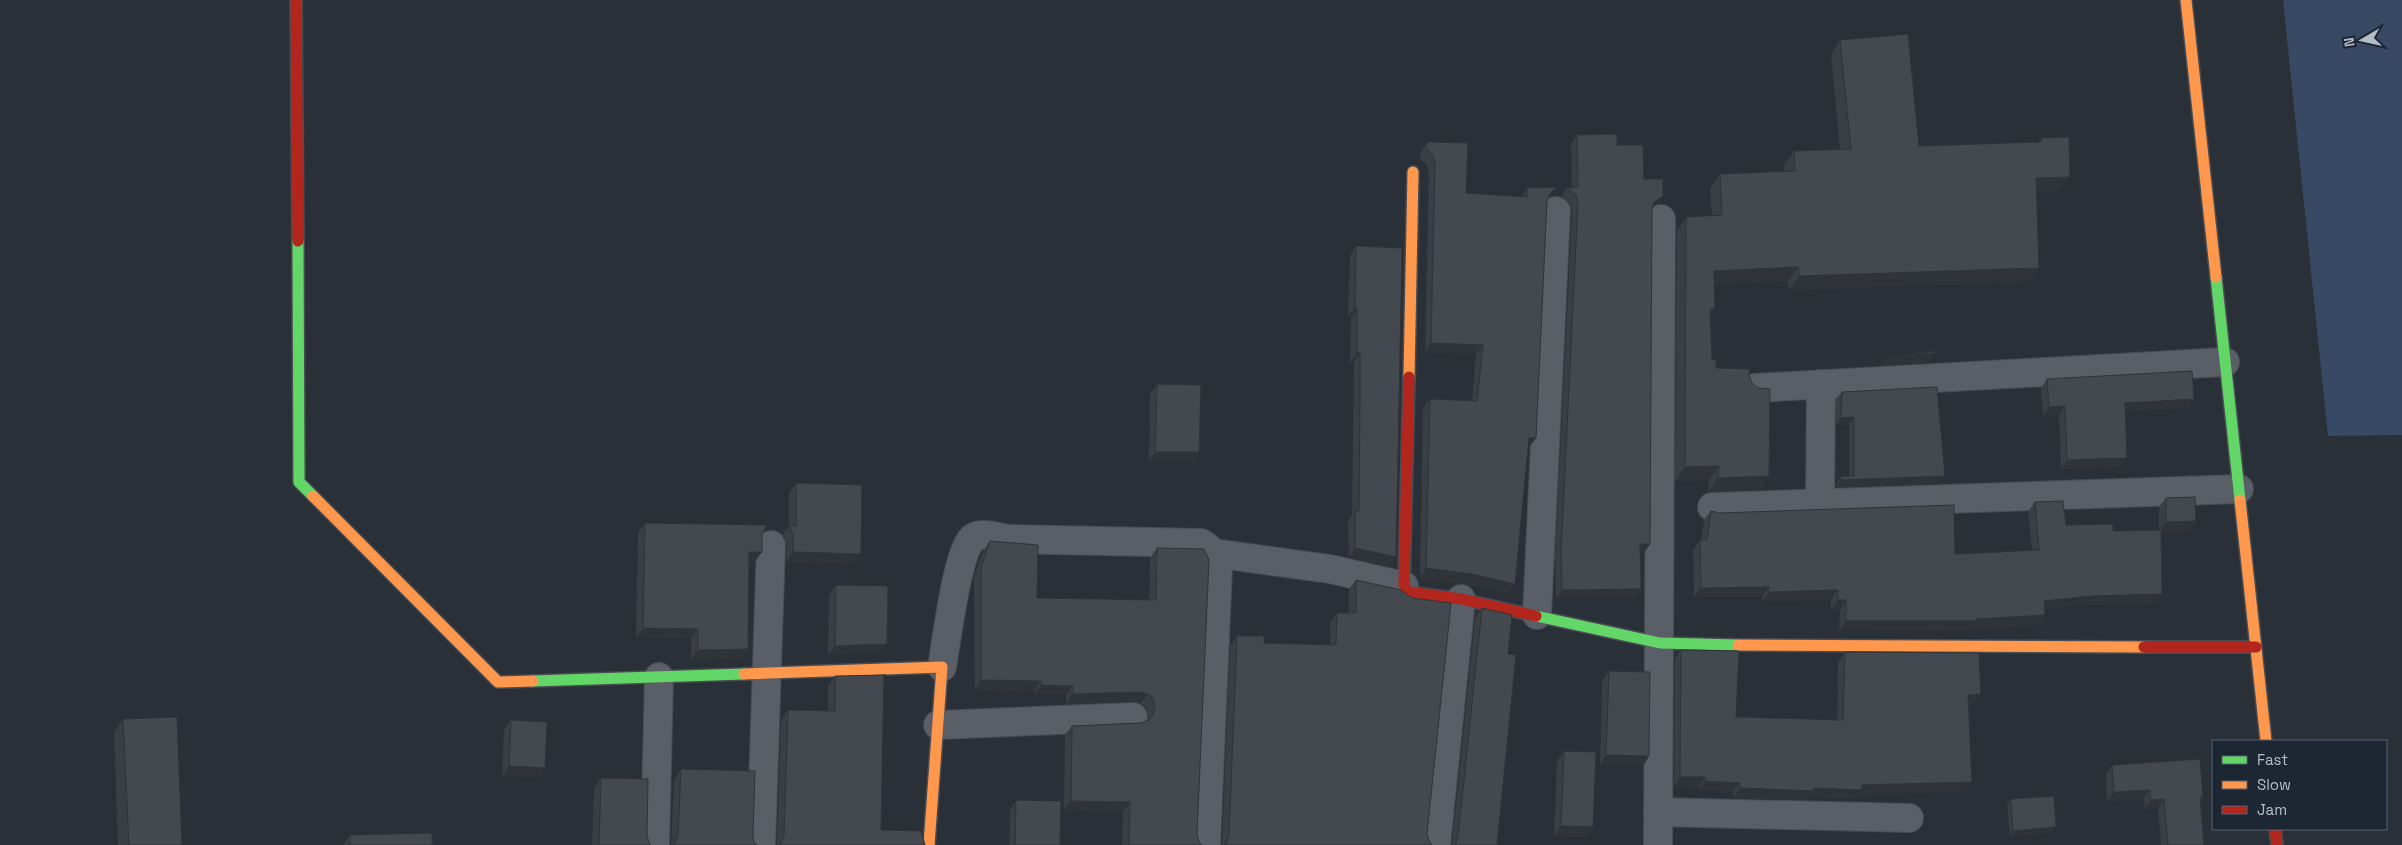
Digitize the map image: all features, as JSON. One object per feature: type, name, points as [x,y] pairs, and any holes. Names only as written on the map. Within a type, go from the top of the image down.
[{"type":"street","points":[[296,0],[299,482],[498,682],[942,667]]},
{"type":"street","points":[[2186,0],[2266,740]]},
{"type":"street","points":[[1404,586],[1413,172]]},
{"type":"street","points":[[1537,615],[1556,211]]},
{"type":"street","points":[[1658,845],[1660,219]]},
{"type":"street","points":[[1755,388],[2225,362]]},
{"type":"street","points":[[1820,503],[1821,384]]},
{"type":"street","points":[[1712,507],[2239,489]]},
{"type":"street","points":[[929,845],[942,667],[960,563],[969,540],[977,535],[1009,539],[1201,543],[1213,554],[1218,567],[1218,600],[1206,845]]},
{"type":"street","points":[[761,845],[771,545]]},
{"type":"street","points":[[1213,554],[1330,569],[1404,586],[1410,593],[1461,599],[1660,643],[1787,646],[2256,647]]},
{"type":"street","points":[[1436,845],[1461,599]]},
{"type":"street","points":[[654,845],[659,677]]},
{"type":"street","points":[[938,724],[1133,717]]},
{"type":"street","points":[[1658,812],[1909,818]]},
{"type":"street","points":[[2275,830],[2277,845]]},
{"type":"water","points":[[2283,0],[2402,0],[2402,435],[2328,436]]},
{"type":"building","points":[[1908,34],[1919,146],[2041,142],[2041,138],[2069,137],[2070,177],[2036,178],[2039,268],[1799,276],[1798,267],[1714,271],[1715,309],[1710,309],[1712,360],[1716,360],[1716,368],[1750,369],[1749,375],[1752,383],[1758,388],[1770,389],[1769,476],[1718,478],[1719,466],[1685,467],[1686,217],[1722,215],[1720,174],[1795,171],[1794,151],[1851,149],[1840,40]]},
{"type":"building","points":[[1617,134],[1617,145],[1643,145],[1644,179],[1663,179],[1663,196],[1654,202],[1652,210],[1650,544],[1640,544],[1641,589],[1562,590],[1561,552],[1578,203],[1576,195],[1567,188],[1578,187],[1577,135]]},
{"type":"building","points":[[1427,142],[1468,143],[1466,193],[1527,197],[1527,188],[1557,187],[1550,193],[1547,201],[1536,438],[1529,438],[1515,584],[1471,574],[1426,568],[1430,399],[1477,401],[1483,345],[1431,343],[1435,163],[1433,155],[1427,149]]},
{"type":"building","points":[[1356,246],[1402,248],[1396,557],[1355,548],[1355,511],[1359,511],[1360,397],[1360,353],[1357,353],[1357,308],[1355,308]]},
{"type":"building","points":[[1935,351],[1935,353],[1887,356]]},
{"type":"building","points":[[2192,371],[2194,399],[2125,403],[2127,458],[2067,460],[2065,406],[2049,407],[2047,379]]},
{"type":"building","points":[[1157,384],[1201,385],[1199,452],[1155,452]]},
{"type":"building","points":[[1937,387],[1945,476],[1841,480],[1841,476],[1854,476],[1854,417],[1841,418],[1842,392]]},
{"type":"building","points":[[796,483],[862,485],[861,554],[793,552],[793,535],[789,525],[796,526]]},
{"type":"building","points":[[2195,497],[2196,521],[2166,522],[2166,498]]},
{"type":"building","points":[[2063,501],[2066,525],[2113,524],[2113,531],[2161,530],[2162,594],[2092,596],[2044,601],[2045,615],[1977,619],[1977,621],[1846,621],[1846,600],[1838,600],[1838,590],[1769,592],[1769,587],[1701,588],[1700,540],[1707,540],[1711,511],[1719,513],[1954,505],[1955,554],[2039,550],[2035,502]]},
{"type":"building","points":[[645,523],[767,525],[762,534],[762,552],[749,552],[748,649],[698,650],[698,629],[643,628]]},
{"type":"building","points":[[990,541],[1038,545],[1037,598],[1156,600],[1157,548],[1204,549],[1209,560],[1197,834],[1202,845],[1129,845],[1130,802],[1071,801],[1072,726],[1141,723],[1149,720],[1153,715],[1155,706],[1153,698],[1148,694],[1140,692],[1073,694],[1073,686],[1041,685],[1041,681],[981,680],[981,568]]},
{"type":"building","points":[[1356,580],[1401,590],[1412,598],[1451,603],[1427,834],[1432,845],[1224,845],[1229,836],[1237,636],[1264,636],[1264,643],[1336,645],[1337,613],[1356,613]]},
{"type":"building","points":[[836,585],[888,586],[887,644],[835,646]]},
{"type":"building","points":[[1482,608],[1512,615],[1508,654],[1516,655],[1497,845],[1455,845],[1458,837]]},
{"type":"building","points":[[1681,650],[1739,651],[1736,717],[1843,720],[1845,652],[1979,653],[1981,694],[1968,695],[1972,782],[1862,785],[1862,790],[1814,788],[1814,791],[1740,788],[1740,783],[1705,781],[1705,777],[1680,777]]},
{"type":"building","points":[[1609,671],[1650,672],[1649,756],[1606,755]]},
{"type":"building","points":[[884,675],[881,830],[921,831],[925,845],[779,845],[784,835],[788,710],[835,711],[835,676]]},
{"type":"building","points":[[177,717],[182,845],[129,845],[123,719]]},
{"type":"building","points":[[511,720],[547,722],[545,768],[509,766]]},
{"type":"building","points":[[1564,751],[1596,752],[1593,827],[1561,826]]},
{"type":"building","points":[[2200,759],[2203,797],[2200,797],[2204,845],[2168,845],[2164,799],[2151,800],[2150,790],[2114,792],[2112,765]]},
{"type":"building","points":[[681,769],[755,771],[753,834],[754,842],[757,845],[673,845],[678,836]]},
{"type":"building","points":[[601,778],[648,779],[647,835],[651,845],[599,845]]},
{"type":"building","points":[[2054,796],[2056,827],[2013,831],[2011,799]]},
{"type":"building","points":[[1016,800],[1061,801],[1060,845],[1015,845]]},
{"type":"building","points":[[432,833],[432,845],[350,845],[350,835]]},
{"type":"traffic: fast","points":[[298,241],[299,482],[313,496]]},
{"type":"traffic: fast","points":[[2216,277],[2240,500]]},
{"type":"traffic: fast","points":[[1536,616],[1660,643],[1738,645]]},
{"type":"traffic: fast","points":[[533,681],[744,674]]},
{"type":"traffic: slow","points":[[2186,0],[2216,277]]},
{"type":"traffic: slow","points":[[1409,377],[1413,172]]},
{"type":"traffic: slow","points":[[313,496],[498,682],[533,681]]},
{"type":"traffic: slow","points":[[2240,500],[2266,740]]},
{"type":"traffic: slow","points":[[1738,645],[2144,647]]},
{"type":"traffic: slow","points":[[744,674],[942,667],[929,845]]},
{"type":"traffic: jam","points":[[296,0],[298,241]]},
{"type":"traffic: jam","points":[[1409,377],[1404,586],[1408,592],[1461,599],[1536,616]]},
{"type":"traffic: jam","points":[[2144,647],[2256,647]]},
{"type":"traffic: jam","points":[[2275,830],[2277,845]]}]
